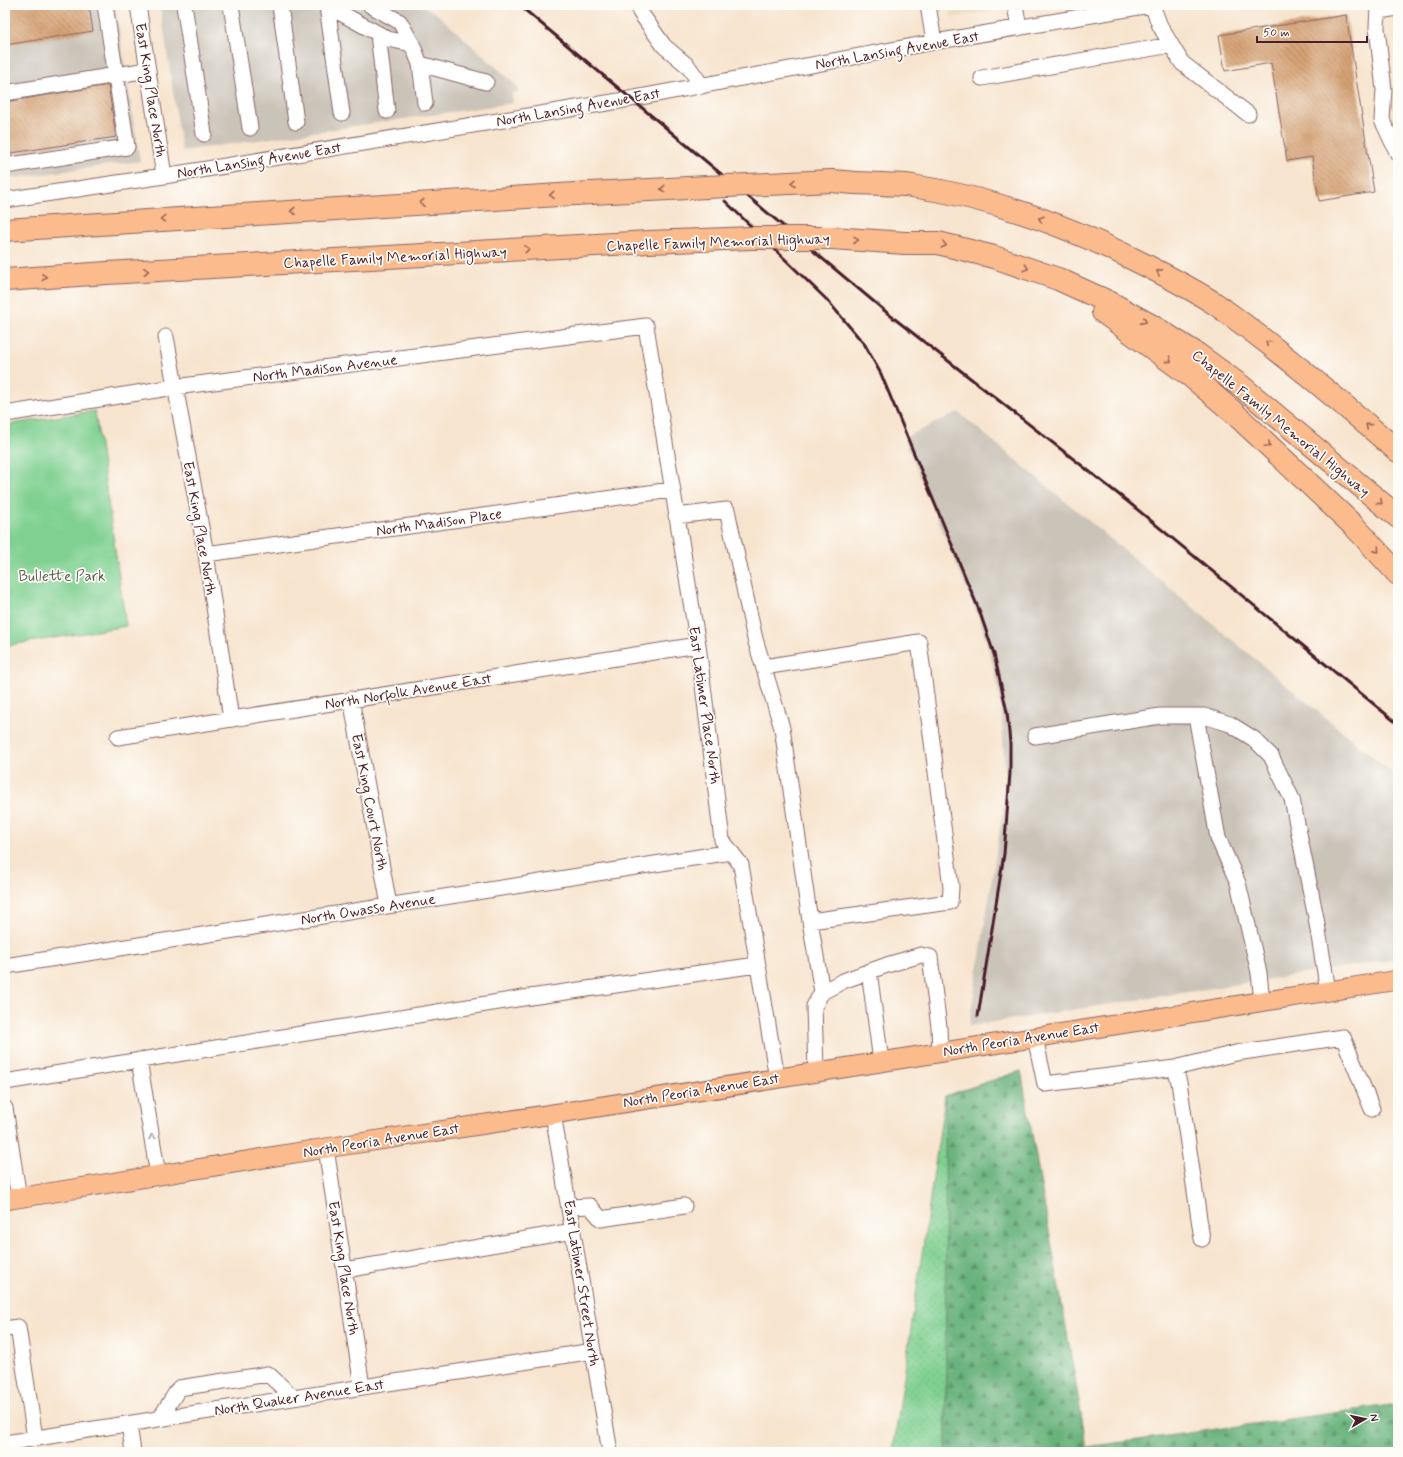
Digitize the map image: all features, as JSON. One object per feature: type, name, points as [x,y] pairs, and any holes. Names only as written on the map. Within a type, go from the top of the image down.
[{"type":"highway","points":[[5,230],[746,184],[832,182],[911,186],[1014,209],[1054,223],[1115,249],[1164,274],[1215,304],[1258,335],[1307,374],[1398,451]]},
{"type":"highway","name":"Chapelle Family Memorial Highway","points":[[5,280],[649,242],[832,238],[905,243],[938,243],[994,257],[1058,280],[1111,303],[1154,327],[1197,354],[1241,386],[1398,517]]},
{"type":"highway","points":[[1058,280],[1192,377],[1231,410],[1355,527],[1398,574]]},
{"type":"main road","name":"North Peoria Avenue East","points":[[12,1199],[326,1148],[553,1114],[1398,980]]},
{"type":"street","points":[[5,166],[127,147],[106,5]]},
{"type":"street","name":"East King Place North","points":[[138,5],[164,176]]},
{"type":"street","points":[[184,5],[204,134]]},
{"type":"street","points":[[231,5],[250,128]]},
{"type":"street","points":[[280,5],[296,122]]},
{"type":"street","points":[[327,5],[388,39],[412,44]]},
{"type":"street","points":[[327,5],[342,113]]},
{"type":"street","points":[[370,5],[400,22],[412,44],[420,64],[425,103]]},
{"type":"street","points":[[639,5],[640,12],[664,46],[688,66],[702,86]]},
{"type":"street","points":[[928,5],[934,42]]},
{"type":"street","points":[[1015,5],[1019,28]]},
{"type":"street","points":[[1151,5],[1160,26],[1182,63],[1248,114]]},
{"type":"street","name":"North Lansing Avenue East","points":[[5,200],[164,176],[619,102],[934,42],[1019,28],[1108,9],[1151,5]]},
{"type":"street","points":[[1398,8],[1378,8],[1378,28],[1384,90],[1382,120],[1398,154]]},
{"type":"street","points":[[378,34],[387,111]]},
{"type":"street","points":[[982,78],[1171,45]]},
{"type":"street","points":[[420,64],[486,82]]},
{"type":"street","points":[[5,93],[148,70]]},
{"type":"street","name":"North Madison Avenue","points":[[5,414],[175,387],[646,326]]},
{"type":"street","name":"East Latimer Place North","points":[[646,326],[698,645],[722,840],[741,865],[777,1078]]},
{"type":"street","name":"East King Place North","points":[[166,337],[206,554],[231,719]]},
{"type":"street","name":"North Madison Place","points":[[206,554],[672,490]]},
{"type":"street","points":[[676,516],[727,510],[755,639],[782,728],[810,921],[822,992]]},
{"type":"street","points":[[764,667],[919,642],[951,887],[950,902],[810,921]]},
{"type":"street","name":"North Norfolk Avenue East","points":[[118,737],[698,645]]},
{"type":"street","name":"East King Court North","points":[[351,700],[389,905]]},
{"type":"street","points":[[1035,736],[1160,716],[1204,716],[1230,724],[1254,739],[1271,756],[1292,799],[1316,918],[1328,991]]},
{"type":"street","points":[[1196,716],[1218,838],[1238,883],[1259,973],[1262,1001]]},
{"type":"street","name":"North Owasso Avenue","points":[[5,966],[730,852]]},
{"type":"street","points":[[816,1072],[814,1006],[822,992],[843,981],[887,965],[921,955],[930,957],[939,1027],[940,1052]]},
{"type":"street","points":[[5,1082],[523,998],[758,964]]},
{"type":"street","points":[[869,972],[881,1061]]},
{"type":"street","points":[[1035,1037],[1046,1084],[1175,1068],[1236,1053],[1343,1037],[1372,1109]]},
{"type":"street","points":[[140,1060],[158,1175]]},
{"type":"street","points":[[1175,1068],[1179,1082],[1202,1239]]},
{"type":"street","points":[[5,1108],[12,1199]]},
{"type":"street","name":"East Latimer Street North","points":[[553,1114],[610,1452]]},
{"type":"street","name":"East King Place North","points":[[326,1148],[362,1387]]},
{"type":"street","points":[[569,1207],[590,1206],[601,1219],[684,1206]]},
{"type":"street","points":[[345,1270],[573,1231]]},
{"type":"street","points":[[5,1329],[18,1327],[35,1438]]},
{"type":"street","name":"North Quaker Avenue East","points":[[5,1443],[594,1351]]},
{"type":"street","points":[[160,1418],[179,1388],[268,1374],[294,1398]]},
{"type":"street","points":[[129,1424],[133,1452]]},
{"type":"shaded area","points":[[5,5],[115,5],[140,161],[5,179]]},
{"type":"shaded area","points":[[160,5],[421,5],[436,13],[517,86],[518,92],[512,93],[513,103],[182,151]]},
{"type":"shaded area","points":[[949,5],[1024,5],[951,18]]},
{"type":"shaded area","points":[[958,412],[1398,778],[1398,959],[969,1026],[1006,789],[1002,716],[996,676],[981,623],[904,438]]},
{"type":"green space","name":"Bullette Park","points":[[95,411],[126,626],[5,646],[5,425]]},
{"type":"green space","points":[[1021,1071],[1081,1452],[893,1452],[945,1096]]},
{"type":"green space","points":[[1021,1071],[1087,1447],[1398,1404],[1398,1452],[946,1452],[945,1096]]},
{"type":"building","points":[[5,5],[62,5],[63,8],[89,5],[93,31],[5,45]]},
{"type":"building","points":[[1346,15],[1374,192],[1319,201],[1312,157],[1287,161],[1271,63],[1225,71],[1219,35]]},
{"type":"building","points":[[108,85],[116,137],[5,154],[5,102]]},
{"type":"railway","points":[[519,5],[891,316],[1127,501],[1398,724]]},
{"type":"railway","points":[[725,201],[827,300],[865,345],[881,374],[979,610],[994,654],[1007,712],[1010,743],[1010,773],[1004,854],[978,1016]]}]
